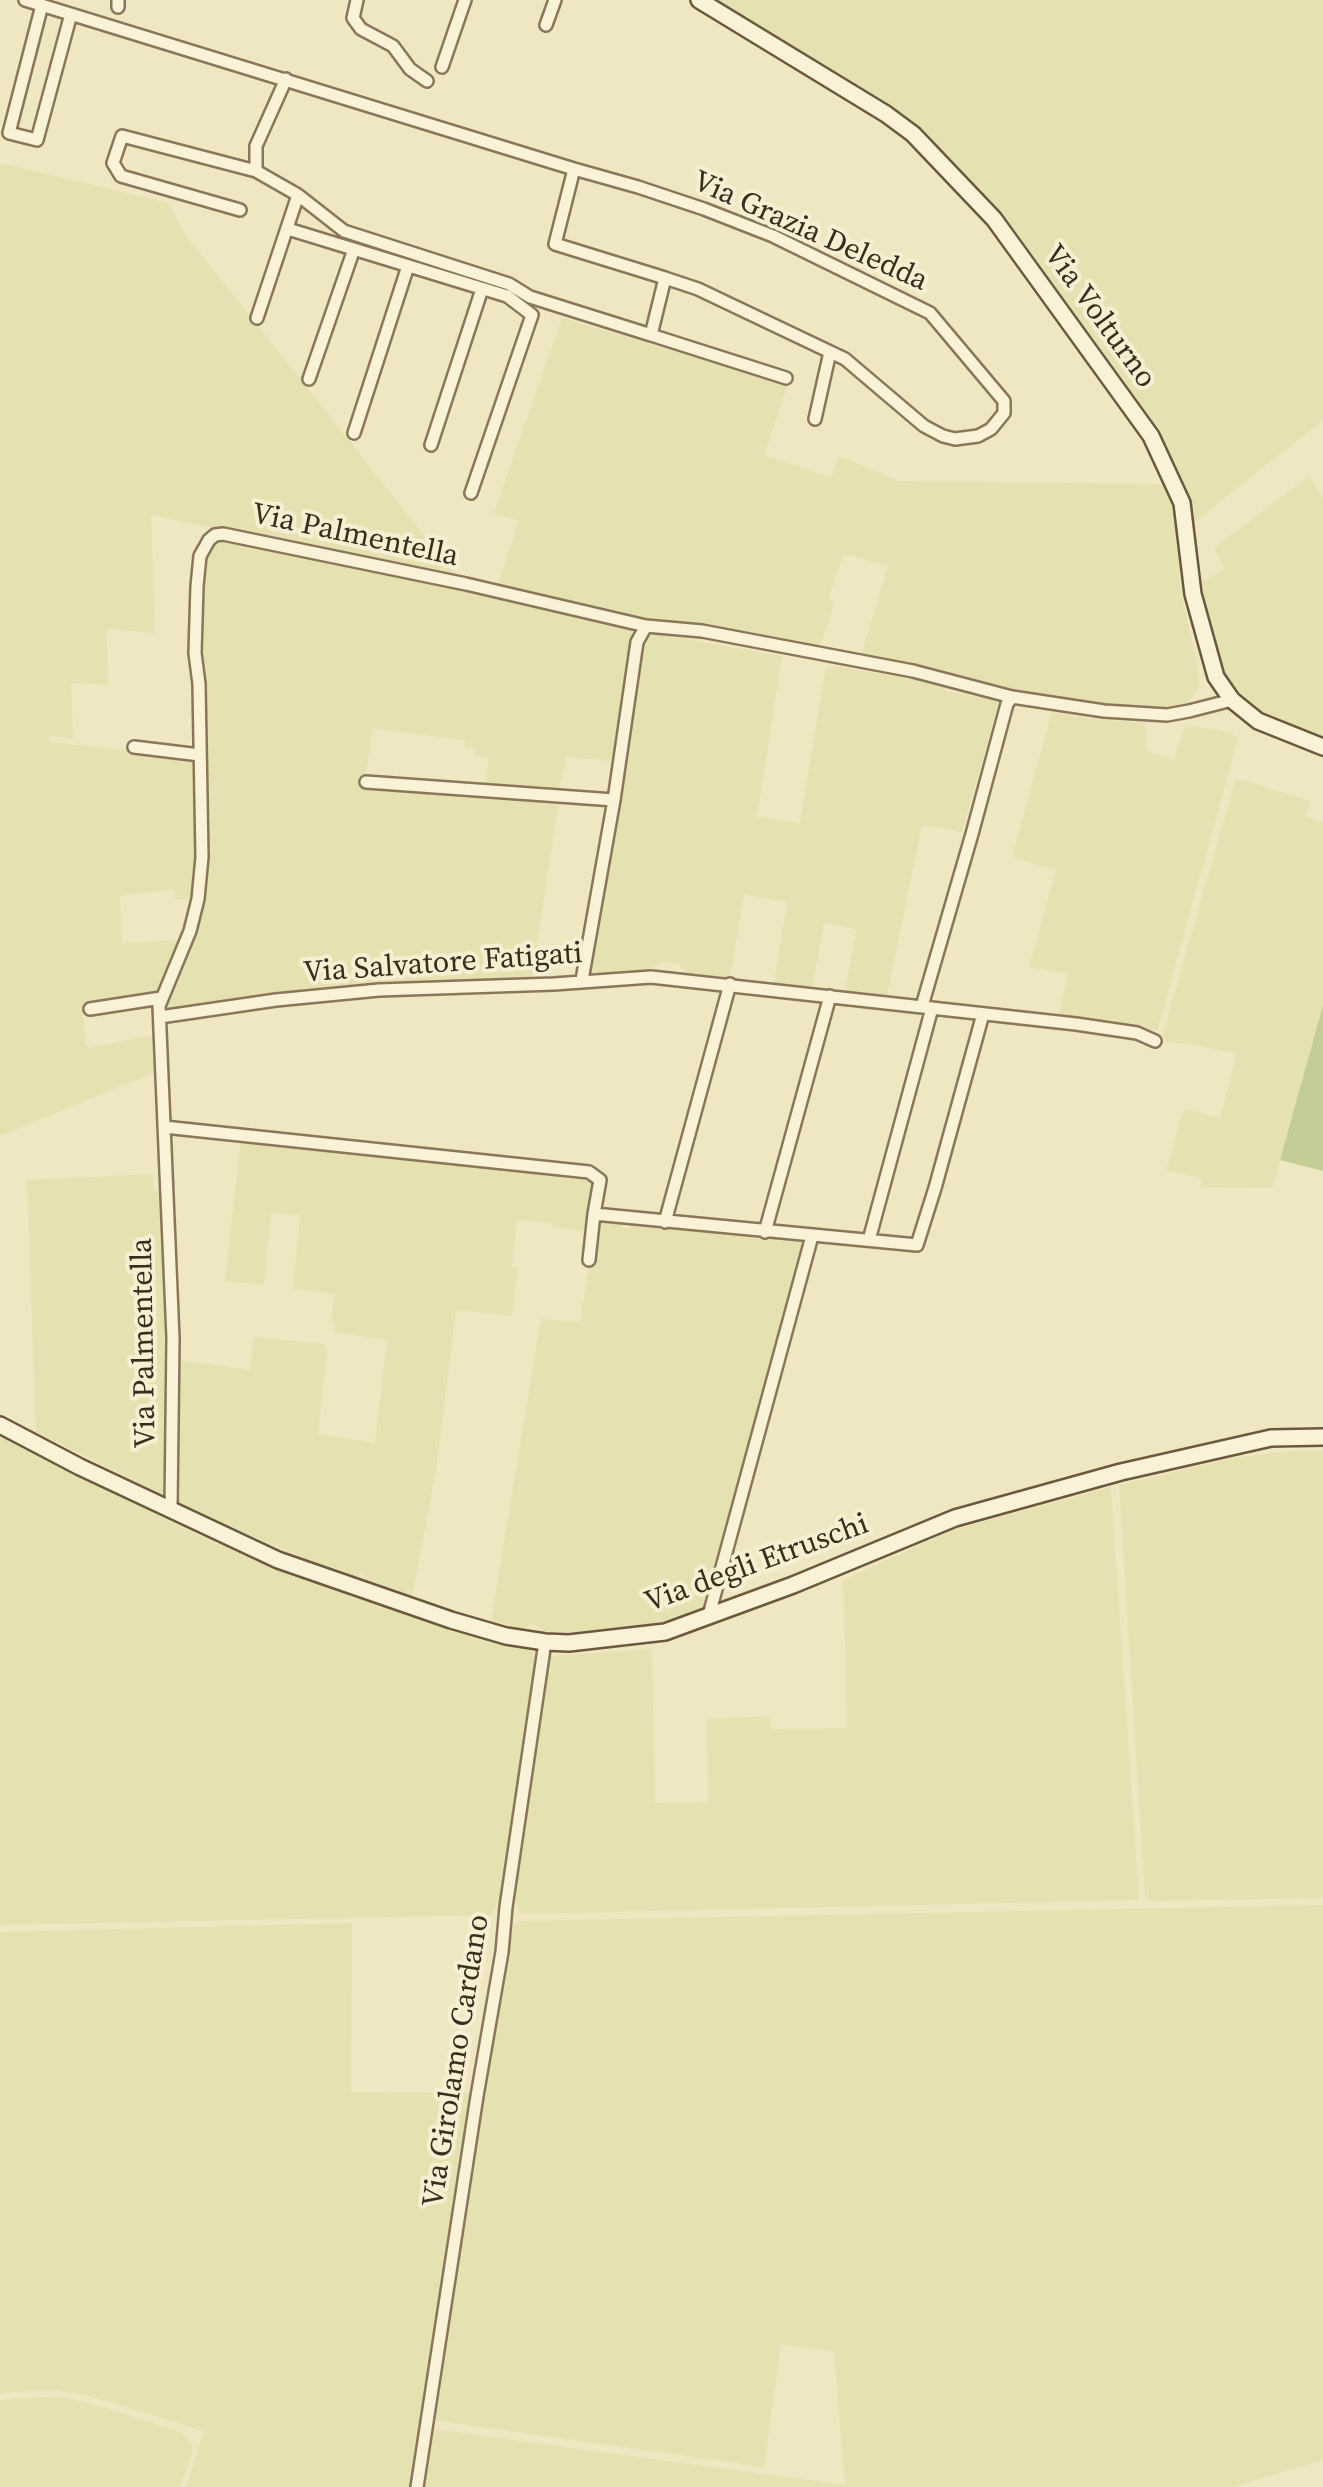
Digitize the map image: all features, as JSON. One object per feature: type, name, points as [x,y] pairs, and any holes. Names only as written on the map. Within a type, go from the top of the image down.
[{"type":"main road","name":"Via Volturno","points":[[700,0],[913,134],[994,219],[1151,436],[1182,503],[1193,594],[1216,677],[1232,700]]},
{"type":"main road","points":[[1232,700],[1258,721],[1323,746]]},
{"type":"main road","name":"Via degli Etruschi","points":[[0,1425],[278,1560],[488,1631],[569,1643],[665,1632],[955,1518],[1121,1472],[1271,1438],[1323,1437]]},
{"type":"street","name":"Via Grazia Deledda","points":[[25,0],[676,199],[773,236],[930,313],[1004,401],[1004,413],[991,430],[978,436],[944,436],[924,426],[845,359],[698,290],[555,244],[574,170]]},
{"type":"street","points":[[357,0],[353,18],[361,28],[392,46],[410,70],[427,81]]},
{"type":"street","points":[[442,67],[465,0]]},
{"type":"street","points":[[546,25],[554,0]]},
{"type":"street","points":[[42,5],[9,134],[37,140],[70,14]]},
{"type":"street","points":[[256,171],[256,146],[286,79]]},
{"type":"street","points":[[240,210],[121,176],[113,163],[122,136],[256,171],[344,230],[509,284],[530,297],[786,378]]},
{"type":"street","points":[[256,318],[298,196]]},
{"type":"street","points":[[288,229],[507,296],[532,315],[472,493]]},
{"type":"street","points":[[309,379],[354,249]]},
{"type":"street","points":[[354,433],[408,266]]},
{"type":"street","points":[[651,335],[665,278]]},
{"type":"street","points":[[431,445],[482,290]]},
{"type":"street","points":[[815,419],[830,352]]},
{"type":"street","name":"Via Palmentella","points":[[171,1508],[173,1338],[158,1006],[198,899],[202,857],[195,653],[197,586],[204,547],[216,535],[466,584],[646,626],[702,631],[913,671],[1012,697],[1104,711],[1167,714],[1232,700]]},
{"type":"street","points":[[582,980],[637,642],[646,626]]},
{"type":"street","points":[[869,1240],[972,834],[1012,697]]},
{"type":"street","points":[[134,747],[200,755]]},
{"type":"street","points":[[366,782],[614,800]]},
{"type":"street","name":"Via Salvatore Fatigati","points":[[160,1017],[378,990],[554,984],[651,976],[1126,1031],[1155,1040]]},
{"type":"street","points":[[665,1222],[730,984]]},
{"type":"street","points":[[765,1232],[830,996]]},
{"type":"street","points":[[90,1009],[161,998]]},
{"type":"street","points":[[594,1214],[917,1245],[983,1014]]},
{"type":"street","points":[[164,1127],[589,1172],[600,1180],[589,1260]]},
{"type":"street","points":[[710,1615],[812,1236]]},
{"type":"street","name":"Via Girolamo Cardano","points":[[417,2487],[502,1952],[545,1642]]},
{"type":"shaded area","points":[[716,0],[1323,0],[1323,420],[1191,525],[1180,475],[1143,410],[989,199],[919,131],[850,80]]},
{"type":"shaded area","points":[[0,163],[168,203],[185,234],[459,579],[151,515],[155,633],[107,629],[108,685],[71,683],[73,738],[50,736],[50,742],[182,757],[196,766],[193,900],[175,899],[174,889],[120,896],[122,943],[178,940],[160,988],[148,997],[82,1007],[86,1046],[157,1036],[157,1071],[0,1136]]},
{"type":"shaded area","points":[[562,318],[788,384],[764,455],[831,478],[839,456],[898,481],[1164,484],[1175,508],[1181,591],[1197,663],[1196,692],[1182,708],[1174,709],[1085,702],[992,686],[861,656],[888,566],[844,554],[829,597],[834,604],[819,649],[497,587],[519,521],[494,513]]},
{"type":"shaded area","points":[[1309,476],[1323,498],[1323,736],[1263,715],[1224,675],[1198,584],[1225,569],[1214,548]]},
{"type":"shaded area","points":[[223,537],[633,627],[613,761],[566,757],[559,792],[485,787],[489,758],[474,755],[475,748],[465,747],[465,740],[373,729],[364,785],[559,800],[531,981],[164,1012],[201,904],[197,657],[202,559],[209,544]]},
{"type":"shaded area","points":[[651,633],[782,656],[757,817],[800,823],[828,667],[945,685],[945,691],[999,701],[962,832],[922,825],[887,995],[845,991],[857,929],[824,923],[812,988],[774,983],[787,902],[744,894],[730,979],[689,975],[679,965],[665,961],[643,972],[590,972],[638,653]]},
{"type":"shaded area","points":[[1052,712],[1145,723],[1147,751],[1174,760],[1184,728],[1218,730],[1238,739],[1157,1031],[1058,1017],[1069,974],[1029,967],[1056,870],[1012,857]]},
{"type":"shaded area","points":[[1236,778],[1310,801],[1306,817],[1323,822],[1323,1005],[1272,1188],[1201,1187],[1203,1178],[1166,1171],[1184,1109],[1220,1118],[1237,1054],[1162,1038]]},
{"type":"shaded area","points":[[241,1139],[515,1169],[596,1182],[587,1231],[517,1220],[512,1266],[518,1267],[512,1316],[456,1310],[436,1470],[412,1597],[365,1582],[365,1574],[350,1579],[177,1503],[177,1360],[250,1370],[254,1337],[324,1344],[327,1353],[318,1434],[375,1443],[387,1340],[334,1332],[334,1294],[293,1289],[300,1215],[271,1213],[264,1285],[225,1281]]},
{"type":"shaded area","points":[[153,1174],[153,1189],[161,1194],[168,1497],[36,1432],[27,1180]]},
{"type":"shaded area","points":[[597,1219],[622,1222],[623,1228],[629,1229],[634,1222],[804,1241],[704,1610],[656,1623],[577,1633],[542,1631],[532,1624],[524,1629],[491,1621],[541,1319],[580,1322]]},
{"type":"shaded area","points":[[0,1437],[216,1544],[287,1574],[497,1644],[532,1651],[536,1661],[511,1849],[501,1898],[491,1915],[0,1925]]},
{"type":"shaded area","points":[[1323,1451],[1323,1898],[1152,1901],[1145,1896],[1119,1485],[1234,1458]]},
{"type":"shaded area","points":[[1111,1487],[1139,1900],[520,1914],[514,1896],[552,1656],[652,1649],[655,1803],[708,1802],[707,1719],[770,1716],[771,1729],[847,1728],[843,1580],[953,1530]]},
{"type":"shaded area","points":[[1323,1905],[1323,2460],[1232,2487],[422,2487],[431,2429],[845,2485],[834,2351],[781,2345],[764,2467],[433,2420],[488,2056],[513,1926],[520,1921]]},
{"type":"shaded area","points":[[352,1923],[351,2092],[473,2093],[453,2229],[446,2240],[449,2253],[413,2487],[186,2487],[204,2431],[90,2396],[57,2390],[0,2393],[0,1932]]},
{"type":"shaded area","points":[[46,2397],[92,2404],[181,2432],[192,2445],[192,2454],[180,2487],[0,2487],[0,2400]]},
{"type":"green space","points":[[1323,1005],[1323,1171],[1280,1160]]}]
